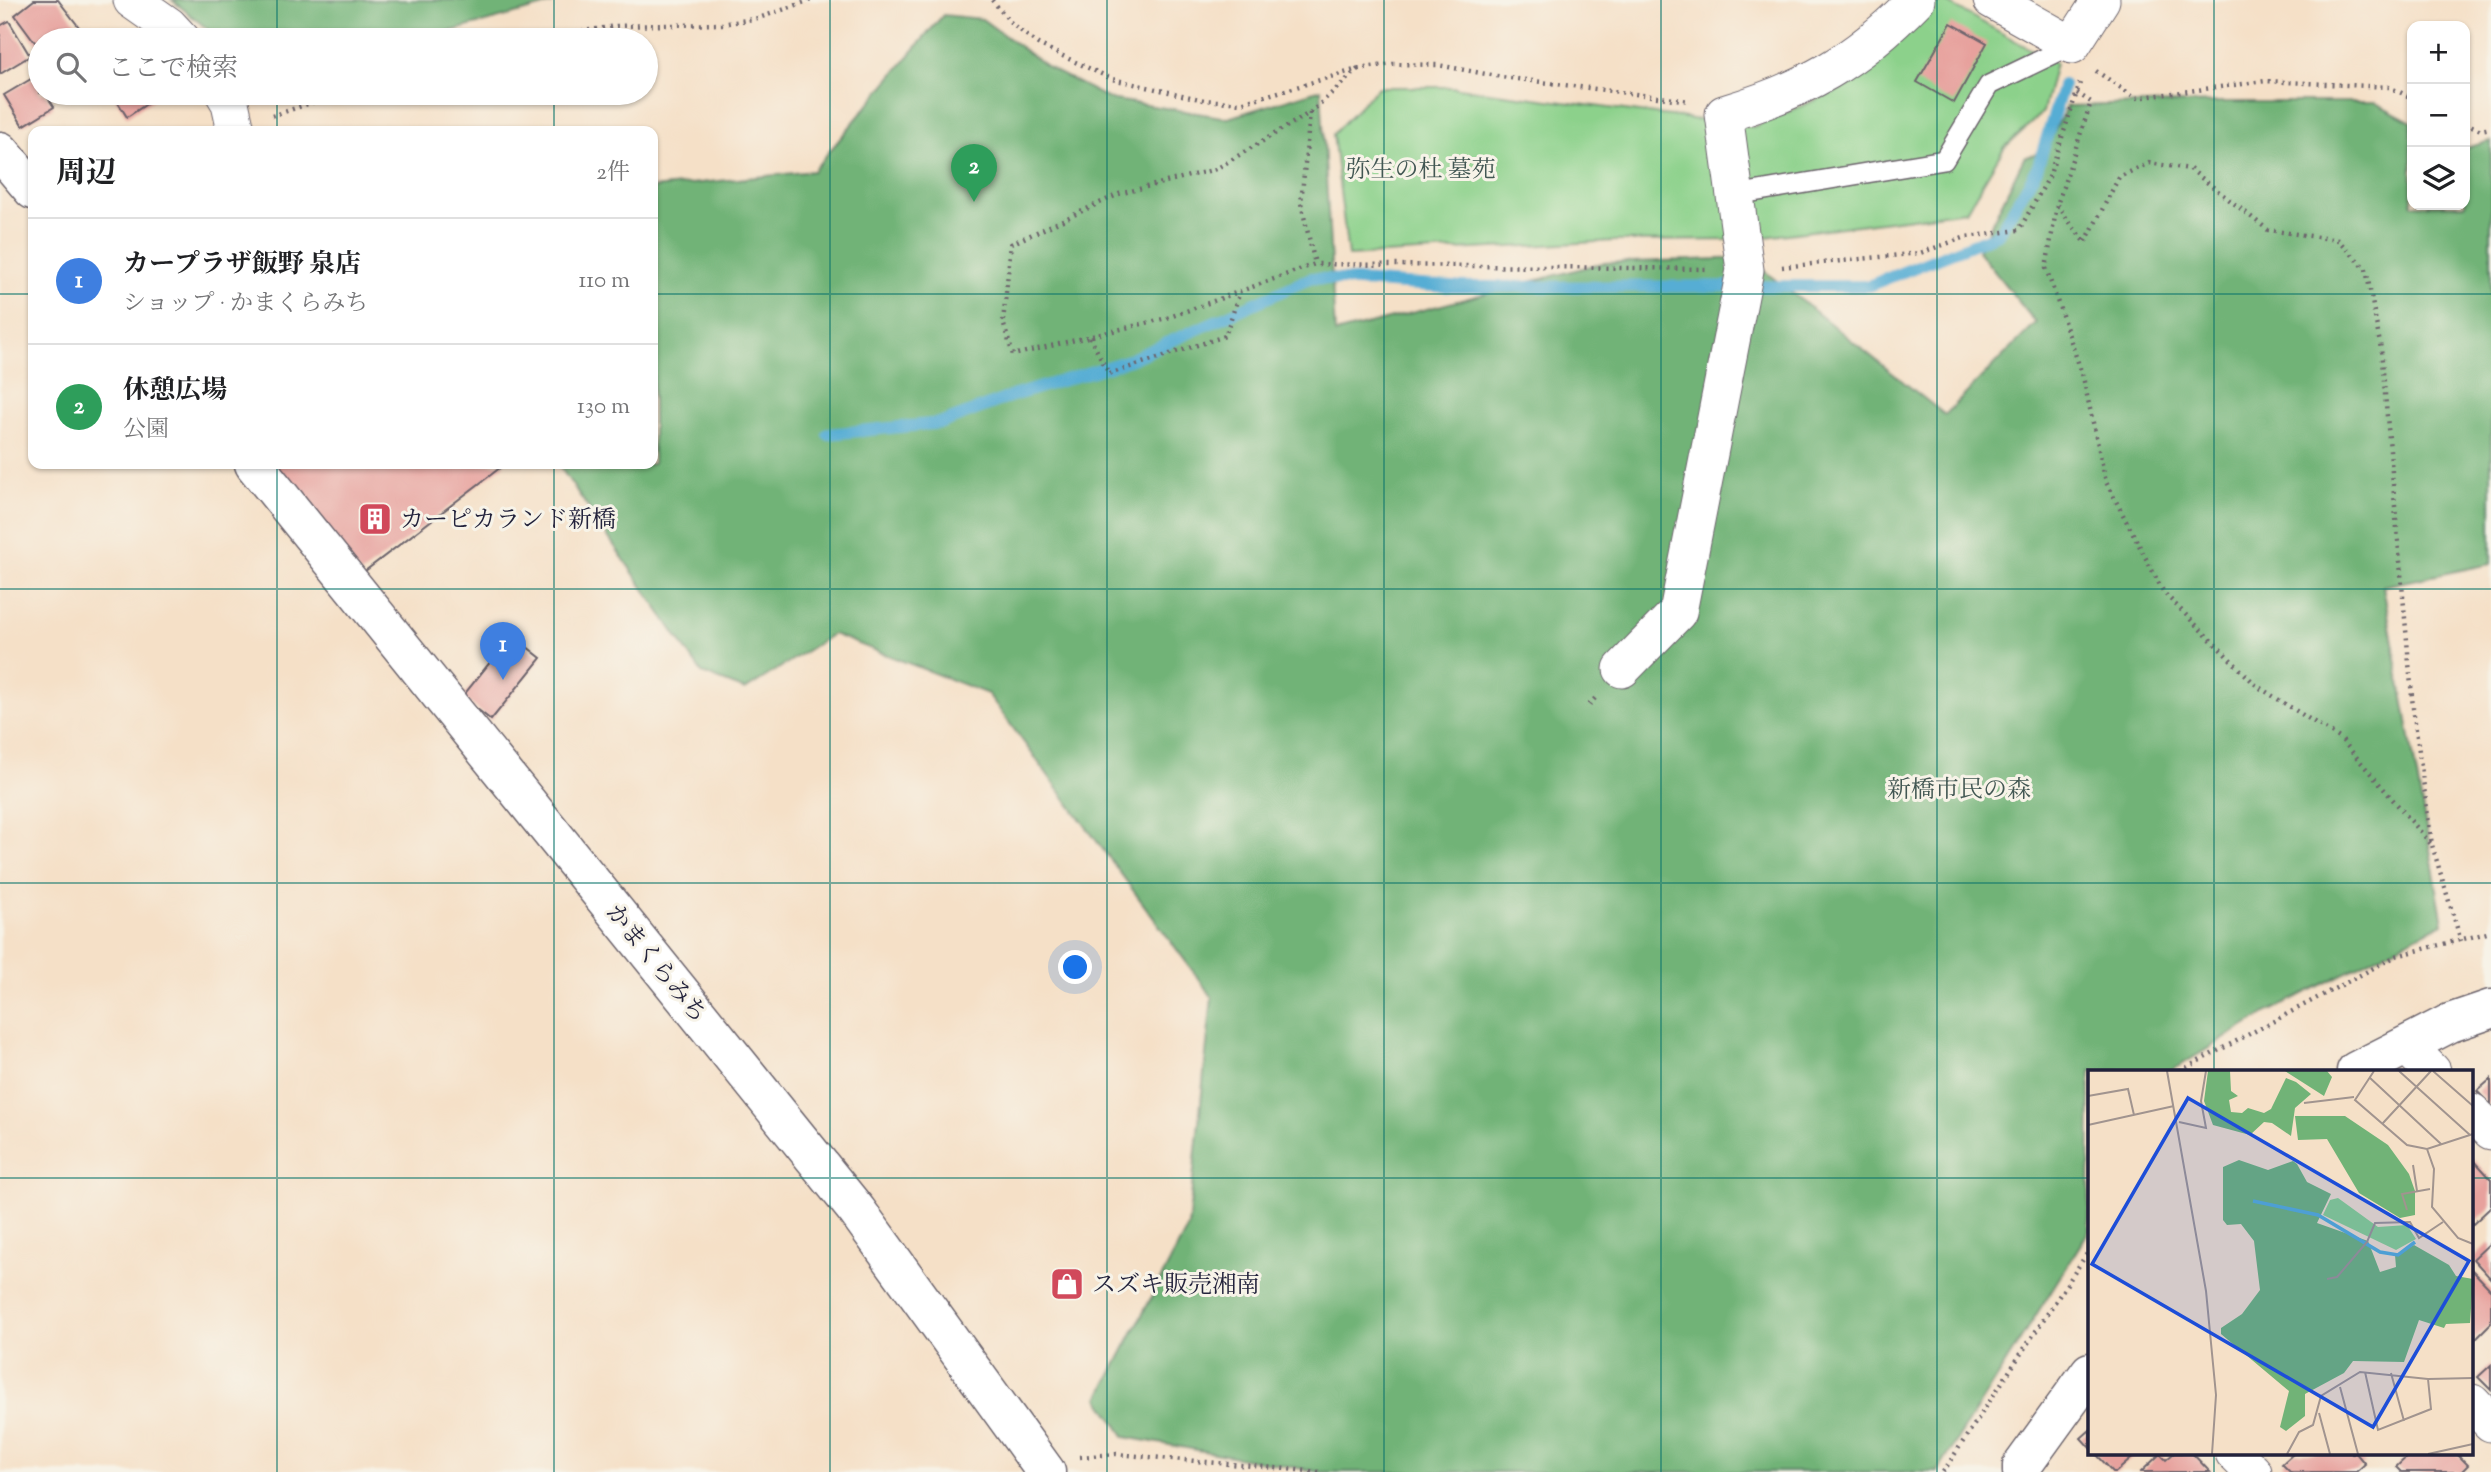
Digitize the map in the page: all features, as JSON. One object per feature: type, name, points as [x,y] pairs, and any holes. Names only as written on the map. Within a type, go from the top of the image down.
[{"type":"main road","points":[[0,150],[28,184]]},
{"type":"main road","name":"かまくらみち","points":[[258,469],[857,1211],[1041,1466]]},
{"type":"main road","points":[[2361,1070],[2420,1058],[2450,1023],[2491,1009]]},
{"type":"main road","points":[[2022,1472],[2022,1466],[2088,1375]]},
{"type":"street","points":[[132,0],[171,28]]},
{"type":"street","points":[[1622,669],[1678,612],[1745,270],[1724,114],[1819,79],[1852,58],[1916,0]]},
{"type":"street","points":[[1992,0],[2079,55],[2101,0]]},
{"type":"street","points":[[230,105],[233,126]]},
{"type":"street","points":[[2474,1114],[2491,1131]]},
{"type":"street","points":[[2474,1405],[2491,1423]]},
{"type":"street","points":[[2235,1454],[2253,1472]]},
{"type":"lane","points":[[1735,195],[1944,160],[1989,85],[2079,55]]},
{"type":"path","points":[[603,28],[722,24],[759,18],[811,0]]},
{"type":"path","points":[[992,0],[1021,30],[1069,59],[1112,79],[1205,100],[1241,103],[1358,69],[1393,64],[1438,65],[1502,77],[1657,95],[1701,103],[1724,114]]},
{"type":"path","points":[[1358,69],[1311,112],[1216,169],[1119,194],[1011,244],[1003,322],[1013,355],[1167,318],[1315,264],[1745,270],[1920,253],[1966,237],[2019,230],[2049,177],[2077,93],[2079,55]]},
{"type":"path","points":[[2079,55],[2136,98],[2265,81],[2389,87],[2407,96]]},
{"type":"path","points":[[2077,93],[2091,102],[2057,205],[2046,268],[2083,377],[2106,482],[2164,593],[2257,686],[2341,739],[2432,845]]},
{"type":"path","points":[[248,126],[307,105]]},
{"type":"path","points":[[1311,112],[1301,203],[1315,264]]},
{"type":"path","points":[[2470,124],[2481,130],[2491,128]]},
{"type":"path","points":[[2057,205],[2085,243],[2119,177],[2149,163],[2190,169],[2268,230],[2338,240],[2366,269],[2381,349],[2413,708],[2432,845],[2461,941]]},
{"type":"path","points":[[1090,337],[1109,374],[1225,336],[1240,292]]},
{"type":"path","points":[[2182,1070],[2396,956],[2491,932]]},
{"type":"path","points":[[1943,1472],[2088,1252]]},
{"type":"path","points":[[1041,1466],[1115,1454],[1320,1472]]},
{"type":"green space","points":[[172,0],[554,0],[552,4],[463,28],[206,28]]},
{"type":"green space","name":"弥生の杜 墓苑","points":[[1946,2],[2055,63],[2043,112],[2004,148],[1966,211],[1742,240],[1614,241],[1348,256],[1333,134],[1378,87],[1451,87],[1753,127],[1855,83],[1934,4]]},
{"type":"green space","name":"新橋市民の森","points":[[943,15],[982,19],[1049,68],[1109,99],[1228,118],[1321,89],[1335,333],[1602,263],[1748,258],[1945,415],[2036,323],[1978,251],[2024,158],[2045,150],[2067,106],[2374,102],[2407,119],[2407,210],[2470,210],[2470,147],[2491,141],[2491,564],[2383,586],[2443,923],[2270,1011],[2173,1070],[2088,1070],[2088,1233],[1937,1472],[1320,1472],[1125,1437],[1099,1398],[1188,1227],[1212,997],[988,694],[833,634],[745,690],[702,673],[561,469],[658,469],[658,187],[813,171]]},
{"type":"building","points":[[34,0],[58,0],[80,28],[28,28],[28,33],[15,15]]},
{"type":"building","points":[[9,21],[28,53],[28,57],[0,74],[0,26]]},
{"type":"building","points":[[1951,23],[1987,43],[1954,103],[1917,82]]},
{"type":"building","points":[[28,81],[28,105],[54,107],[23,126],[4,95]]},
{"type":"building","points":[[120,105],[145,105],[127,117]]},
{"type":"building","name":"カーピカランド新橋","points":[[276,469],[498,469],[361,574]]},
{"type":"building","points":[[512,635],[541,658],[491,720],[462,697]]},
{"type":"building","points":[[2491,1079],[2491,1106],[2477,1091]]},
{"type":"building","points":[[2474,1160],[2491,1179],[2491,1207],[2474,1223]]},
{"type":"building","points":[[2491,1242],[2491,1279],[2474,1260]]},
{"type":"building","points":[[2474,1272],[2491,1290],[2491,1323],[2474,1340]]},
{"type":"building","points":[[2491,1365],[2491,1390],[2478,1377]]},
{"type":"building","points":[[2088,1432],[2088,1446],[2081,1438]]},
{"type":"building","points":[[2096,1454],[2137,1454],[2116,1472]]},
{"type":"building","points":[[2160,1454],[2166,1460],[2173,1454],[2193,1454],[2210,1472],[2141,1472]]},
{"type":"building","points":[[2293,1454],[2357,1454],[2365,1464],[2356,1472],[2290,1472],[2282,1464]]},
{"type":"building","points":[[2410,1454],[2457,1454],[2468,1465],[2461,1472],[2401,1472],[2396,1467]]},
{"type":"waterway","points":[[828,434],[942,423],[1012,396],[1129,360],[1311,278],[1451,287],[1868,286],[1998,234],[2037,169],[2063,85]]},
{"type":"place","name":"休憩広場","points":[[974,202]]},
{"type":"place","name":"カーピカランド新橋","points":[[375,519]]},
{"type":"place","name":"カープラザ飯野 泉店","points":[[503,680]]},
{"type":"place","name":"スズキ販売湘南","points":[[1067,1284]]}]
